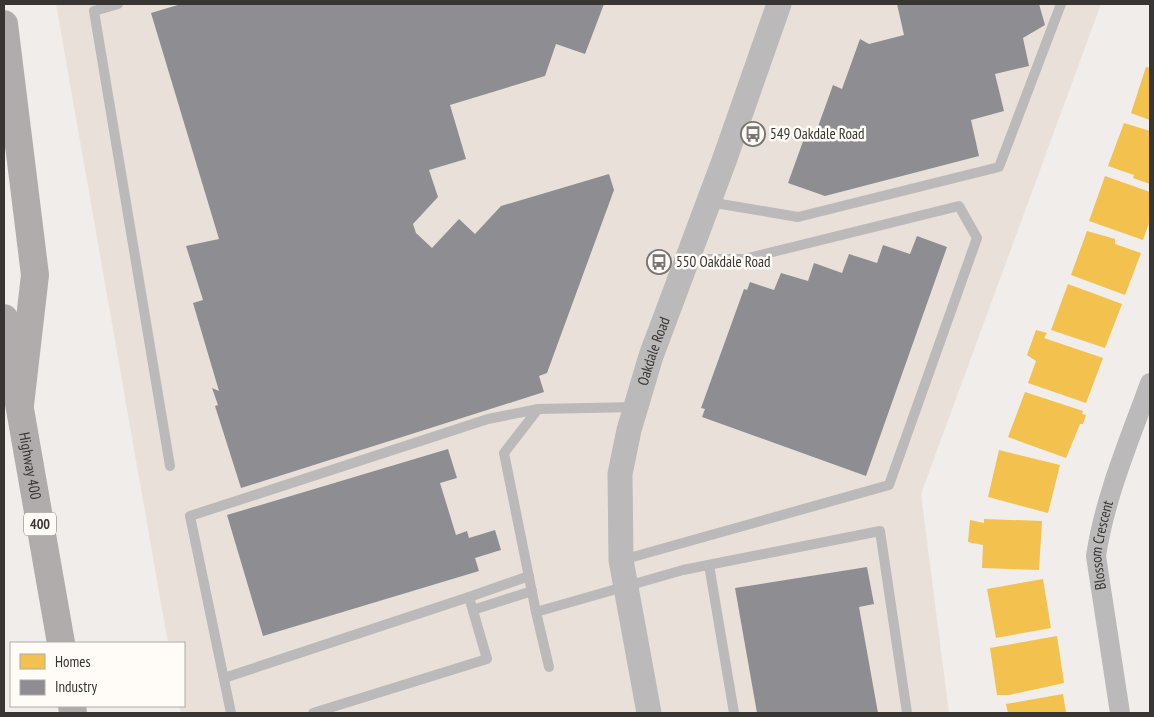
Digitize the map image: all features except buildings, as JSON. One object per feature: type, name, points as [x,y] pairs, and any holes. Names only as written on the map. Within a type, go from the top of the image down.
[{"type":"highway","points":[[4,24],[35,276],[20,405]]},
{"type":"highway","name":"Highway 400","points":[[4,318],[61,642]]},
{"type":"street","name":"Oakdale Road","points":[[649,713],[624,586],[621,560],[620,474],[636,407],[651,356],[688,259],[779,4]]},
{"type":"street","name":"Blossom Crescent","points":[[1120,713],[1096,556],[1100,531],[1116,479],[1150,382]]},
{"type":"lane","points":[[118,4],[94,11],[170,466]]},
{"type":"lane","points":[[708,202],[798,217],[999,167],[1061,4]]},
{"type":"lane","points":[[621,560],[889,485],[977,238],[959,206],[744,259],[688,259]]},
{"type":"lane","points":[[231,713],[190,516],[488,419],[538,409],[636,407]]},
{"type":"lane","points":[[538,409],[504,454],[528,576],[549,667]]},
{"type":"lane","points":[[536,612],[624,586],[709,564],[880,531],[907,713]]},
{"type":"lane","points":[[709,564],[734,713]]},
{"type":"lane","points":[[224,678],[528,576]]},
{"type":"lane","points":[[473,610],[532,591]]},
{"type":"lane","points":[[313,713],[487,660],[469,597]]},
{"type":"shaded area","points":[[56,4],[1101,4],[921,494],[949,713],[181,713],[179,707],[185,707],[185,642],[168,642]]},
{"type":"place","name":"549 Oakdale Road","points":[[753,134]]},
{"type":"place","name":"550 Oakdale Road","points":[[659,262]]}]
